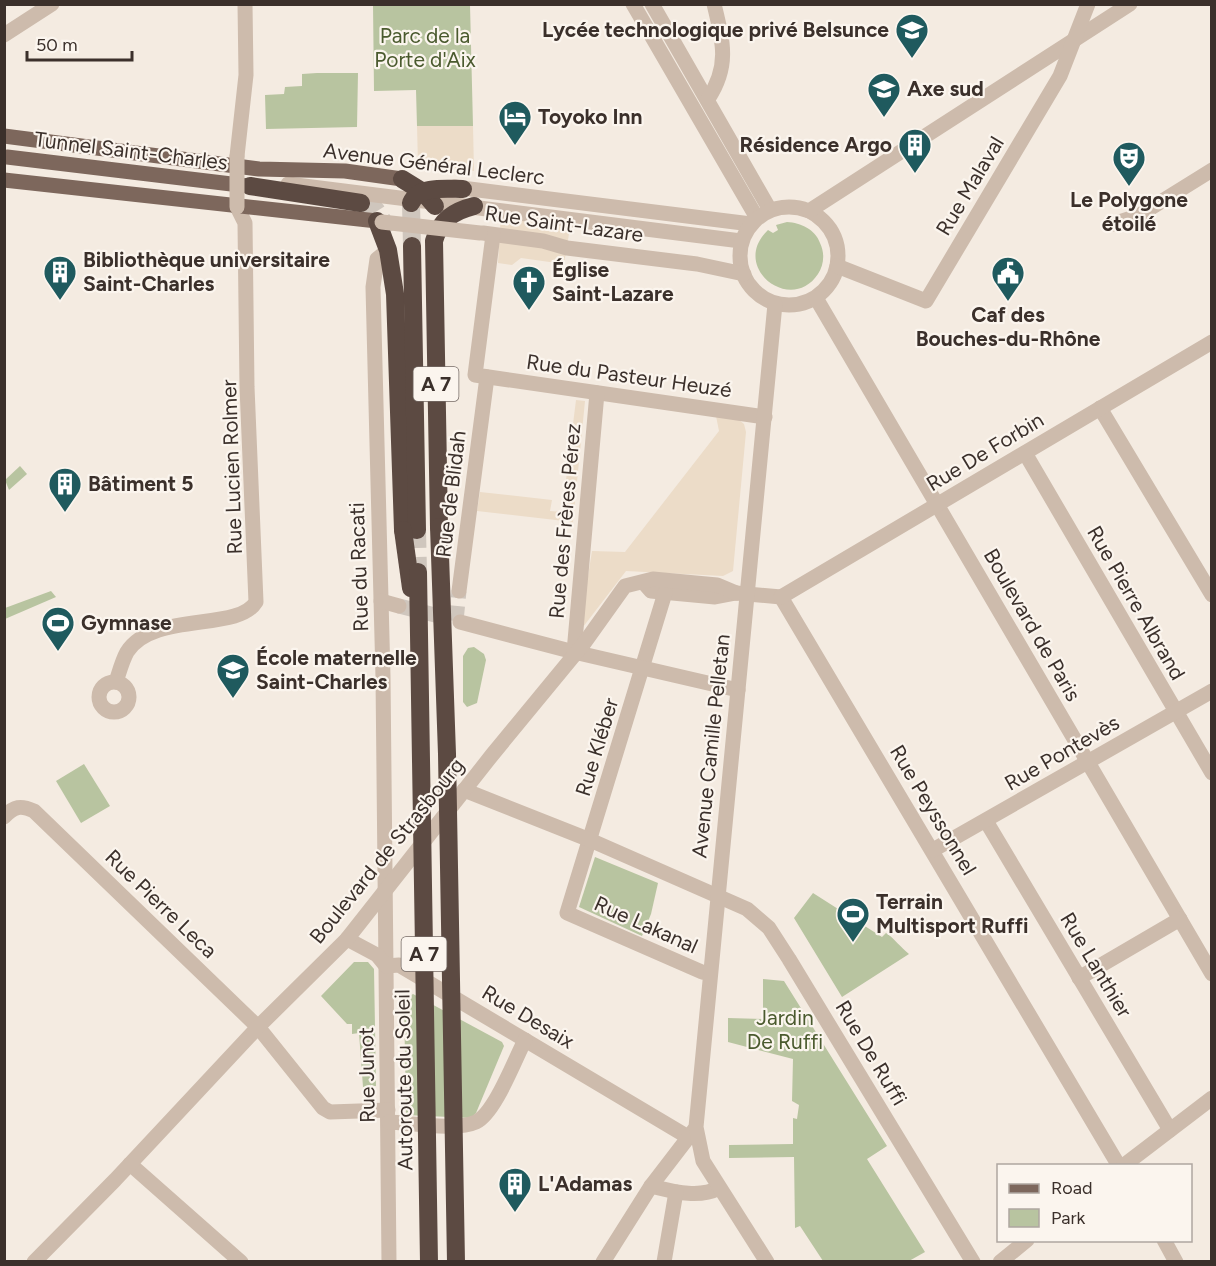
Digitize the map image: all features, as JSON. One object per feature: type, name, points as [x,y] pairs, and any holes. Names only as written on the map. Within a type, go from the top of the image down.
[{"type":"highway","points":[[402,179],[423,200],[436,189],[464,189]]},
{"type":"highway","points":[[250,186],[361,203]]},
{"type":"highway","name":"A 7","points":[[456,1262],[446,706],[439,528],[434,241],[437,230],[448,217],[458,210],[474,206]]},
{"type":"highway","points":[[379,221],[395,294],[418,646]]},
{"type":"highway","name":"A 7","points":[[411,530],[412,246]]},
{"type":"highway","points":[[400,292],[411,530]]},
{"type":"highway","name":"A 7","points":[[418,572],[418,646]]},
{"type":"highway","name":"Autoroute du Soleil","points":[[418,646],[429,1262]]},
{"type":"main road","name":"Avenue Général Leclerc","points":[[4,136],[259,169],[345,171],[402,179]]},
{"type":"main road","name":"Tunnel Saint-Charles","points":[[7,157],[250,186]]},
{"type":"main road","points":[[4,180],[379,221]]},
{"type":"street","points":[[4,35],[52,4]]},
{"type":"street","points":[[633,4],[759,217]]},
{"type":"street","points":[[652,4],[708,99],[759,217]]},
{"type":"street","points":[[708,99],[718,84],[723,69],[722,34],[714,4]]},
{"type":"street","name":"Rue Malaval","points":[[837,266],[926,301],[1060,76],[1088,4]]},
{"type":"street","points":[[809,211],[1130,4]]},
{"type":"street","name":"Rue Lucien Rolmer","points":[[116,682],[128,652],[142,637],[158,630],[245,613],[256,602],[247,387],[245,223],[237,207],[237,156],[246,75],[241,5]]},
{"type":"street","points":[[1113,224],[1138,216],[1212,170]]},
{"type":"street","name":"Avenue Général Leclerc","points":[[402,179],[464,189],[759,217]]},
{"type":"street","name":"Avenue Général Leclerc","points":[[250,186],[285,183],[741,241]]},
{"type":"street","points":[[783,207],[809,211],[824,221],[834,235],[838,250],[833,279],[816,298],[796,305],[775,304],[756,294],[744,274],[739,255],[741,241],[759,217],[783,207]]},
{"type":"street","name":"Rue Saint-Lazare","points":[[379,221],[697,264],[744,274]]},
{"type":"street","points":[[487,234],[475,375],[487,377]]},
{"type":"street","name":"Rue du Racati","points":[[386,889],[373,277],[377,259],[387,250]]},
{"type":"street","name":"Boulevard de Paris","points":[[816,298],[1212,974]]},
{"type":"street","name":"Avenue Camille Pelletan","points":[[767,1262],[703,1161],[692,1132],[710,973],[712,893],[738,690],[742,593],[765,417],[775,304]]},
{"type":"street","name":"Rue De Forbin","points":[[781,597],[1212,342]]},
{"type":"street","name":"Rue du Pasteur Heuzé","points":[[487,377],[765,417]]},
{"type":"street","name":"Rue de Blidah","points":[[459,591],[487,377]]},
{"type":"street","name":"Rue des Frères Pérez","points":[[574,652],[597,393]]},
{"type":"street","points":[[1100,408],[1212,595]]},
{"type":"street","name":"Rue Pierre Albrand","points":[[1025,453],[1212,773]]},
{"type":"street","points":[[638,583],[653,579],[717,585],[742,593],[781,597]]},
{"type":"street","points":[[638,583],[651,591],[665,593],[715,597],[742,593]]},
{"type":"street","name":"Boulevard de Strasbourg","points":[[34,1262],[130,1164],[258,1027],[347,939],[625,586],[638,583]]},
{"type":"street","name":"Rue Kléber","points":[[567,913],[665,593]]},
{"type":"street","name":"Rue Peyssonnel","points":[[781,597],[1120,1164]]},
{"type":"street","points":[[381,601],[399,606]]},
{"type":"street","points":[[460,622],[574,652],[738,690]]},
{"type":"street","name":"Rue Pontevès","points":[[933,850],[1212,691]]},
{"type":"street","name":"Rue De Ruffi","points":[[464,790],[590,840],[712,893],[747,909],[769,928],[973,1262]]},
{"type":"street","name":"Rue Pierre Leca","points":[[4,817],[13,808],[24,806],[34,811],[258,1027],[326,1111],[388,1116]]},
{"type":"street","name":"Rue Lanthier","points":[[986,821],[1170,1130]]},
{"type":"street","name":"Rue Junot","points":[[386,889],[389,1262]]},
{"type":"street","name":"Rue Lakanal","points":[[567,913],[702,972],[710,973]]},
{"type":"street","points":[[1079,978],[1180,919]]},
{"type":"street","name":"Rue Desaix","points":[[347,939],[377,954],[386,966],[399,964],[525,1040],[692,1132]]},
{"type":"street","points":[[388,1116],[463,1125],[477,1121],[490,1108],[525,1040]]},
{"type":"street","points":[[1124,1164],[1212,1098]]},
{"type":"street","points":[[603,1262],[651,1186],[692,1132]]},
{"type":"street","points":[[130,1164],[221,1255],[241,1262]]},
{"type":"street","points":[[651,1186],[676,1192],[711,1192],[719,1188]]},
{"type":"street","points":[[664,1262],[676,1192]]},
{"type":"street","points":[[1000,1262],[1025,1242]]},
{"type":"street","points":[[1165,1242],[1176,1262]]},
{"type":"green space","name":"Parc de la Porte d'Aix","points":[[373,5],[470,5],[473,126],[417,126],[416,90],[374,91]]},
{"type":"green space","points":[[358,73],[357,127],[266,129],[265,95],[284,94],[285,87],[302,86],[302,74]]},
{"type":"green space","points":[[787,222],[802,225],[811,230],[818,238],[823,255],[822,267],[818,274],[807,285],[793,290],[780,288],[768,281],[760,271],[756,258],[758,244],[768,230],[773,233],[778,230],[776,225]]},
{"type":"green space","points":[[20,466],[27,474],[9,490],[5,480]]},
{"type":"green space","points":[[51,591],[56,597],[5,619],[5,608]]},
{"type":"green space","points":[[474,647],[484,654],[486,660],[477,703],[467,707],[463,702],[463,656],[468,648]]},
{"type":"green space","points":[[84,764],[110,806],[81,823],[56,781]]},
{"type":"green space","points":[[595,857],[658,883],[651,914],[642,936],[579,907]]},
{"type":"green space","name":"Terrain Multisport Ruffi","points":[[813,893],[882,937],[886,933],[909,954],[842,997],[794,918]]},
{"type":"green space","points":[[354,962],[368,962],[374,969],[376,1086],[363,1087],[359,1033],[352,1034],[352,1024],[347,1024],[321,996]]},
{"type":"green space","name":"Jardin De Ruffi","points":[[763,979],[784,981],[887,1146],[867,1159],[925,1252],[909,1261],[823,1261],[800,1226],[795,1228],[794,1157],[729,1158],[729,1145],[793,1144],[793,1118],[797,1119],[799,1105],[792,1101],[793,1059],[728,1042],[728,1018],[763,1019]]},
{"type":"green space","points":[[413,994],[502,1042],[504,1046],[476,1113],[471,1118],[406,1115],[404,1000]]},
{"type":"shaded area","points":[[417,126],[473,126],[474,171],[418,164]]},
{"type":"shaded area","points":[[501,213],[571,222],[564,264],[521,258],[512,265],[498,263]]},
{"type":"shaded area","points":[[576,400],[585,401],[573,522],[477,511],[480,492],[552,500],[550,511],[562,512]]},
{"type":"shaded area","points":[[716,416],[739,420],[744,424],[746,432],[733,571],[723,576],[626,571],[583,627],[580,626],[592,551],[625,552],[719,431]]},
{"type":"tunnel","points":[[361,203],[376,210],[390,232]]},
{"type":"tunnel","points":[[411,203],[412,246]]},
{"type":"tunnel","points":[[417,530],[418,572]]},
{"type":"tunnel","points":[[456,621],[459,591]]},
{"type":"tunnel","points":[[399,606],[451,619]]},
{"type":"place","name":"Lycée technologique privé Belsunce","points":[[912,59]]},
{"type":"place","name":"Axe sud","points":[[884,118]]},
{"type":"place","name":"Toyoko Inn","points":[[515,146]]},
{"type":"place","name":"Résidence Argo","points":[[915,174]]},
{"type":"place","name":"Le Polygone étoilé","points":[[1129,187]]},
{"type":"place","name":"Bibliothèque universitaire Saint-Charles","points":[[60,301]]},
{"type":"place","name":"Caf des Bouches-du-Rhône","points":[[1008,302]]},
{"type":"place","name":"Église Saint-Lazare","points":[[529,311]]},
{"type":"place","name":"Bâtiment 5","points":[[65,513]]},
{"type":"place","name":"Gymnase","points":[[58,652]]},
{"type":"place","name":"École maternelle Saint-Charles","points":[[233,699]]},
{"type":"place","name":"Terrain Multisport Ruffi","points":[[853,943]]},
{"type":"place","name":"L'Adamas","points":[[515,1213]]}]
